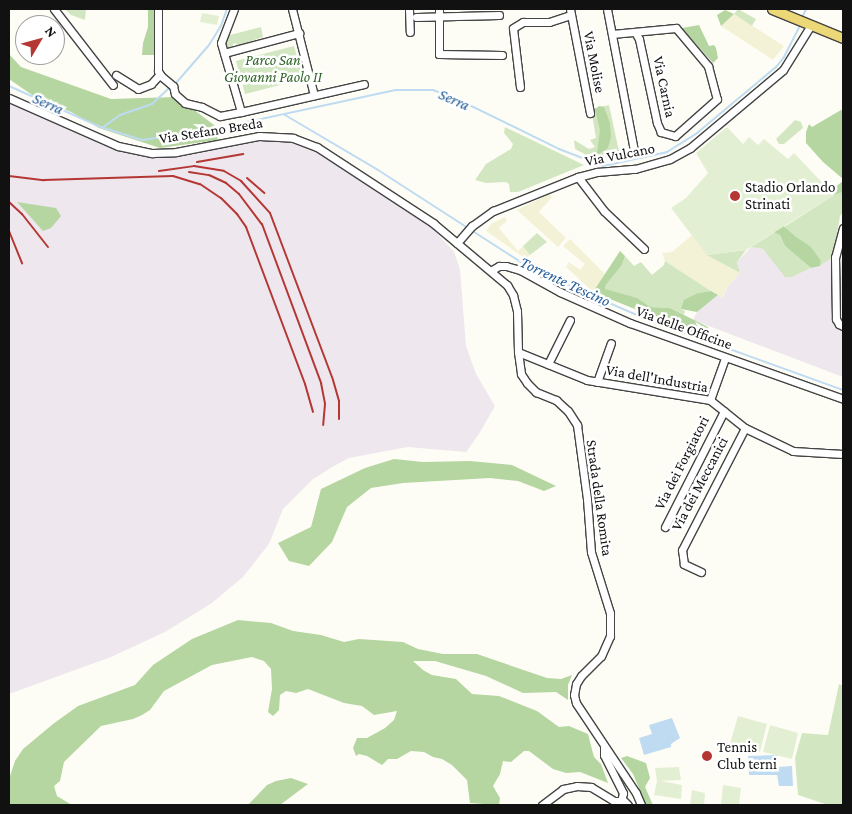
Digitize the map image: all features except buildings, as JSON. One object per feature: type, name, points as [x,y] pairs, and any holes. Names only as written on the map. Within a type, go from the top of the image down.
[{"type":"main road","points":[[772,9],[843,38]]},
{"type":"street","points":[[54,9],[114,85]]},
{"type":"street","points":[[116,75],[138,89],[151,84],[160,74],[158,9]]},
{"type":"street","points":[[234,9],[221,38],[241,112]]},
{"type":"street","points":[[292,9],[314,95]]},
{"type":"street","points":[[409,9],[410,32]]},
{"type":"street","points":[[607,9],[634,151]]},
{"type":"street","points":[[439,12],[439,54],[502,54]]},
{"type":"street","points":[[416,17],[439,12],[499,15]]},
{"type":"street","name":"Via Molise","points":[[520,87],[513,28],[523,22],[549,22],[570,12],[590,113]]},
{"type":"street","name":"Via Vulcano","points":[[457,243],[472,226],[493,211],[578,177],[597,172],[634,169],[670,159],[690,148],[783,70],[809,24]]},
{"type":"street","name":"Via Carnia","points":[[612,34],[676,28],[708,66],[717,99],[675,136],[661,132],[657,123],[639,39],[635,32]]},
{"type":"street","points":[[224,53],[299,33]]},
{"type":"street","points":[[160,74],[173,86],[175,94],[185,104],[202,107],[220,116],[364,84]]},
{"type":"street","name":"Via Stefano Breda","points":[[9,98],[118,146],[152,153],[176,152],[259,136],[293,138],[316,147],[433,223],[457,243]]},
{"type":"street","points":[[578,177],[604,211],[644,249]]},
{"type":"street","points":[[843,228],[835,257],[836,319],[843,326]]},
{"type":"street","name":"Strada della Romita","points":[[457,243],[492,270],[514,295],[517,311],[518,352],[522,374],[527,383],[536,392],[556,400],[568,411],[576,425],[587,499],[591,552],[610,613],[610,636],[601,656],[580,676],[574,695],[582,714],[636,792],[642,805]]},
{"type":"street","name":"Via delle Officine","points":[[492,270],[499,266],[520,270],[560,292],[630,324],[843,399]]},
{"type":"street","points":[[548,364],[570,320]]},
{"type":"street","points":[[597,382],[611,343]]},
{"type":"street","name":"Via dell'Industria","points":[[518,352],[597,382],[710,400],[744,428],[793,451],[843,454]]},
{"type":"street","points":[[710,400],[725,358]]},
{"type":"street","name":"Via dei Forgiatori","points":[[664,528],[724,411]]},
{"type":"street","name":"Via dei Meccanici","points":[[701,572],[684,564],[682,550],[744,428]]},
{"type":"street","points":[[604,746],[604,755],[623,793],[622,799]]},
{"type":"street","points":[[542,805],[563,789],[578,786],[591,787],[614,801],[622,799]]},
{"type":"street","points":[[622,799],[628,805]]},
{"type":"shaded area","points":[[9,102],[121,150],[139,155],[164,157],[259,141],[283,140],[312,149],[430,226],[454,252],[460,269],[466,346],[476,374],[495,406],[466,452],[408,447],[349,458],[334,466],[313,479],[283,509],[269,544],[243,577],[212,603],[165,632],[111,657],[9,694]]},
{"type":"shaded area","points":[[751,247],[763,249],[792,277],[820,266],[833,257],[842,259],[843,377],[693,320],[697,312],[718,295],[722,297],[724,295],[728,286],[740,273],[737,262]]},
{"type":"green space","points":[[65,9],[86,9],[85,20],[71,15]]},
{"type":"green space","points":[[148,9],[155,9],[156,55],[142,55],[143,43],[148,27]]},
{"type":"green space","points":[[738,9],[756,19],[752,26],[734,14]]},
{"type":"green space","points":[[725,10],[734,14],[721,26],[717,15]]},
{"type":"green space","points":[[202,13],[219,16],[217,25],[200,22]]},
{"type":"green space","points":[[734,14],[784,46],[773,60],[721,26]]},
{"type":"green space","points":[[699,25],[709,46],[714,45],[716,48],[718,58],[713,63],[682,28]]},
{"type":"green space","points":[[261,27],[263,37],[237,46],[236,43],[233,44],[232,48],[227,47],[226,36]]},
{"type":"green space","name":"Parco San Giovanni Paolo II","points":[[294,46],[303,79],[245,94],[236,61]]},
{"type":"green space","points":[[9,54],[15,60],[15,65],[111,99],[177,97],[214,125],[218,140],[160,148],[99,128],[71,112],[35,97],[9,79]]},
{"type":"green space","points":[[609,105],[620,156],[590,157],[575,149],[574,140],[589,149],[595,147],[590,140],[596,138],[591,109]]},
{"type":"green space","points":[[599,106],[604,107],[610,123],[611,137],[608,148],[599,154],[597,153],[600,130],[595,110]]},
{"type":"green space","points":[[841,110],[843,111],[843,179],[823,162],[806,143],[806,132],[809,124],[812,127]]},
{"type":"green space","points":[[795,120],[801,122],[803,128],[784,144],[779,144],[776,139]]},
{"type":"green space","points":[[505,127],[584,165],[518,192],[510,192],[509,184],[506,182],[486,183],[475,180],[486,164],[511,149],[513,144],[504,133]]},
{"type":"green space","points":[[727,127],[743,144],[749,137],[758,145],[764,139],[788,159],[794,153],[834,195],[746,250],[707,255],[671,208],[686,198],[708,173],[696,153]]},
{"type":"green space","points":[[843,181],[843,192],[834,195],[830,191]]},
{"type":"green space","points":[[843,192],[843,212],[840,216],[833,257],[820,266],[821,261],[784,227],[834,195]]},
{"type":"green space","points":[[549,194],[552,197],[539,212],[566,238],[558,247],[517,210]]},
{"type":"green space","points":[[17,202],[56,208],[61,216],[51,228],[43,231]]},
{"type":"green space","points":[[765,210],[796,237],[811,247],[821,261],[820,266],[811,268],[785,246],[780,235],[768,229]]},
{"type":"green space","points":[[505,217],[507,221],[499,228],[518,251],[523,246],[530,255],[526,259],[486,231],[491,224]]},
{"type":"green space","points":[[775,232],[780,235],[785,246],[811,268],[792,277],[785,277],[763,249],[751,247]]},
{"type":"green space","points":[[537,233],[547,242],[530,255],[523,246]]},
{"type":"green space","points":[[692,235],[708,255],[740,273],[728,286],[722,298],[665,261],[662,253],[672,252]]},
{"type":"green space","points":[[570,239],[605,274],[593,292],[566,267],[569,262],[580,270],[585,264],[563,246]]},
{"type":"green space","points":[[746,250],[737,262],[740,273],[707,255]]},
{"type":"green space","points":[[620,251],[625,256],[622,265],[605,289],[637,298],[650,307],[670,308],[708,327],[711,337],[708,339],[593,292]]},
{"type":"green space","points":[[625,256],[634,266],[641,262],[652,275],[664,265],[665,261],[711,291],[698,293],[681,309],[685,311],[684,315],[670,308],[650,307],[605,289],[622,265]]},
{"type":"green space","points":[[711,291],[718,295],[697,312],[681,309],[684,300],[698,293]]},
{"type":"green space","points":[[394,459],[423,462],[470,461],[512,465],[556,486],[544,491],[518,481],[490,478],[403,483],[371,488],[347,507],[332,542],[309,566],[289,561],[278,543],[311,527],[321,489],[365,468]]},
{"type":"green space","points":[[238,620],[271,623],[293,631],[321,635],[344,642],[359,639],[403,642],[418,649],[443,654],[477,654],[547,678],[561,679],[572,675],[568,685],[568,700],[556,692],[523,693],[486,676],[435,661],[413,661],[432,675],[456,679],[472,694],[499,696],[537,711],[559,727],[569,726],[588,734],[594,757],[601,764],[608,783],[580,772],[566,773],[553,769],[529,751],[524,751],[511,762],[503,761],[500,774],[493,786],[500,798],[499,805],[470,803],[467,780],[452,765],[442,759],[424,752],[411,751],[397,759],[388,759],[382,765],[367,756],[359,754],[356,756],[353,748],[357,738],[367,738],[385,728],[394,720],[397,711],[374,715],[362,706],[344,703],[308,689],[296,693],[286,691],[280,695],[279,710],[273,716],[268,712],[272,689],[271,669],[264,661],[252,657],[212,665],[164,691],[150,710],[142,715],[133,719],[101,726],[64,762],[60,781],[54,786],[57,796],[72,805],[9,805],[9,779],[15,761],[23,749],[53,724],[78,706],[135,685],[153,665],[192,639]]},
{"type":"green space","points":[[839,684],[843,686],[843,805],[828,805],[798,795],[795,758],[802,733],[828,735]]},
{"type":"green space","points":[[738,716],[767,724],[760,752],[730,744]]},
{"type":"green space","points":[[770,725],[798,733],[792,759],[763,752]]},
{"type":"green space","points":[[627,756],[646,763],[650,778],[645,787],[653,805],[646,805],[633,774],[621,758]]},
{"type":"green space","points":[[679,767],[681,780],[661,781],[682,785],[681,799],[654,795],[657,781],[655,768]]},
{"type":"green space","points":[[291,778],[308,784],[280,805],[248,805],[267,785]]},
{"type":"green space","points":[[723,785],[741,788],[739,805],[721,805]]},
{"type":"green space","points":[[692,790],[705,793],[704,805],[690,805]]},
{"type":"water","points":[[672,718],[680,738],[671,744],[671,747],[644,755],[639,738],[652,734],[649,725]]},
{"type":"water","points":[[777,755],[778,767],[792,766],[793,786],[779,786],[777,775],[749,775],[748,756]]},
{"type":"waterway","points":[[176,83],[209,45],[221,26],[227,9]]},
{"type":"waterway","name":"Serra","points":[[802,18],[806,9]]},
{"type":"waterway","name":"Serra","points":[[9,86],[98,126],[142,140],[201,132],[396,90],[433,90],[457,99],[559,149],[603,166],[667,152],[697,133],[777,66],[784,57],[801,23]]},
{"type":"waterway","points":[[102,128],[120,115],[152,104],[169,88]]},
{"type":"waterway","name":"Torrente Tescino","points":[[285,115],[378,170],[533,270],[644,318],[843,390]]},
{"type":"railway","points":[[197,162],[243,154]]},
{"type":"railway","points":[[159,171],[194,166],[224,171],[241,181],[270,213],[333,380],[339,401],[339,419]]},
{"type":"railway","points":[[189,172],[209,175],[226,183],[239,194],[262,224],[321,383],[325,404],[323,425]]},
{"type":"railway","points":[[9,176],[44,180],[173,176],[200,184],[221,198],[237,214],[246,227],[305,384],[313,412]]},
{"type":"railway","points":[[247,178],[264,193]]},
{"type":"railway","points":[[9,202],[22,214],[48,247]]},
{"type":"railway","points":[[9,231],[22,263]]},
{"type":"place","name":"Stadio Orlando Strinati","points":[[735,196]]},
{"type":"place","name":"Tennis Club terni","points":[[707,756]]}]
